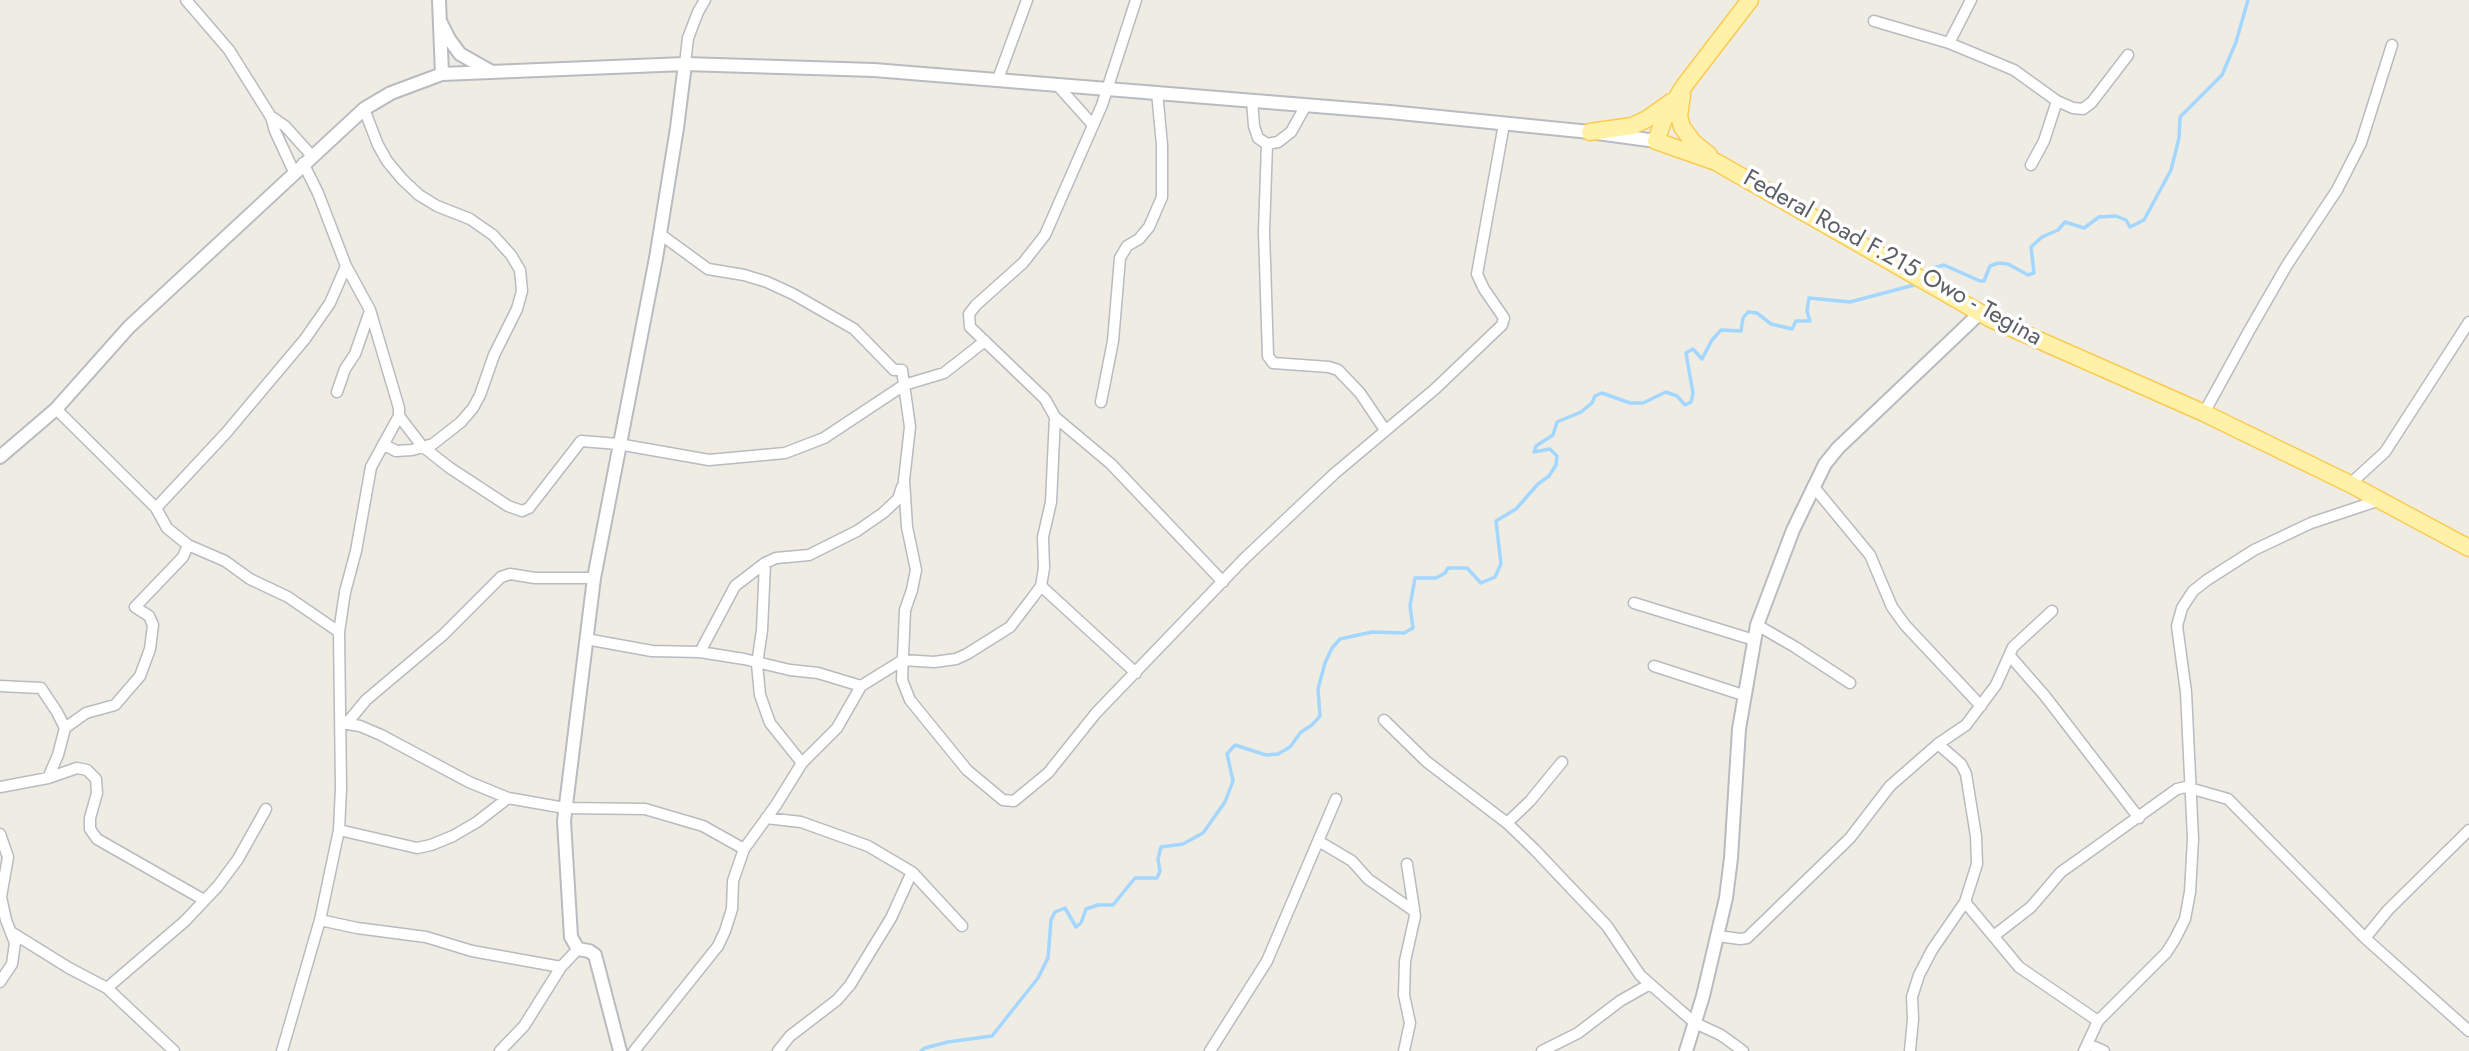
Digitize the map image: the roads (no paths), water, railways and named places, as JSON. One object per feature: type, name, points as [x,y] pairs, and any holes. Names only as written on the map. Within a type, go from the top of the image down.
[{"type":"main road","points":[[1656,141],[1664,119],[1681,91],[1750,0]]},
{"type":"main road","points":[[1590,132],[1632,126],[1647,119],[1681,91]]},
{"type":"main road","points":[[1681,91],[1682,127],[1693,142],[1716,162]]},
{"type":"main road","name":"Federal Road F.215 Owo - Tegina","points":[[1656,141],[1716,162],[1980,313],[2204,413],[2350,484],[2469,548]]},
{"type":"street","points":[[186,0],[229,50],[271,117],[275,131],[303,164]]},
{"type":"street","points":[[439,0],[442,74]]},
{"type":"street","points":[[620,1051],[595,955],[578,949],[571,937],[565,808],[594,578],[660,234],[688,37],[705,0]]},
{"type":"street","points":[[998,79],[1027,0]]},
{"type":"street","points":[[1136,0],[1107,90],[1045,235],[1036,249],[969,314],[970,327],[1045,399],[1055,417],[1111,464],[1223,582]]},
{"type":"street","points":[[1949,43],[1971,0]]},
{"type":"street","points":[[440,21],[460,54],[494,73]]},
{"type":"street","points":[[1874,21],[1949,43],[2014,70],[2057,102],[2073,108],[2083,109],[2092,102],[2128,55]]},
{"type":"street","points":[[2204,413],[2287,265],[2337,190],[2361,144],[2392,45]]},
{"type":"street","points":[[0,457],[56,409],[129,327],[364,108],[391,93],[442,74],[685,64],[874,70],[1252,100],[1590,132],[1656,141]]},
{"type":"street","points":[[1058,86],[1093,125]]},
{"type":"street","points":[[1101,402],[1114,341],[1120,258],[1127,246],[1139,239],[1149,227],[1162,197],[1162,145],[1157,93]]},
{"type":"street","points":[[1252,100],[1258,138],[1267,144],[1278,142],[1291,132],[1306,105]]},
{"type":"street","points":[[2031,165],[2044,141],[2057,102]]},
{"type":"street","points":[[364,108],[378,145],[402,179],[428,201],[486,228],[511,255],[520,270],[522,291],[517,309],[494,355],[473,408],[433,444],[405,452],[396,451],[383,444]]},
{"type":"street","points":[[271,117],[285,126],[318,193],[345,266],[370,310],[399,408],[399,416],[371,467],[345,592],[339,632],[344,723],[339,830],[320,920],[282,1051]]},
{"type":"street","points":[[660,234],[708,269],[767,282],[844,323],[863,336],[894,370],[902,370],[910,427],[904,480],[907,527],[916,570],[905,610],[902,660],[905,692],[967,770],[1003,800],[1014,802],[1048,774],[1096,713],[1296,508],[1435,389],[1502,325],[1504,318],[1483,289],[1477,275],[1504,124]]},
{"type":"street","points":[[1267,144],[1264,232],[1268,356],[1273,363],[1338,370],[1360,393],[1385,430]]},
{"type":"street","points":[[156,508],[226,433],[305,339],[330,303],[345,266]]},
{"type":"street","points":[[337,392],[345,369],[355,354],[370,310]]},
{"type":"street","points":[[1686,1051],[1696,1023],[1718,936],[1731,859],[1739,729],[1757,625],[1793,530],[1825,464],[1838,448],[1980,313]]},
{"type":"street","points":[[2350,484],[2385,452],[2469,322]]},
{"type":"street","points":[[399,416],[422,446],[496,499],[523,511],[529,508],[578,442],[586,440],[618,444],[709,460],[786,453],[824,438],[904,385],[944,373],[985,341]]},
{"type":"street","points":[[56,409],[156,508],[167,528],[188,545],[225,561],[250,579],[288,597],[339,632]]},
{"type":"street","points":[[634,1051],[718,946],[732,909],[733,881],[744,849],[802,763],[837,728],[861,686],[902,660],[915,663],[956,659],[982,646],[1010,627],[1041,586],[1044,568],[1043,537],[1051,502],[1055,417]]},
{"type":"street","points":[[700,652],[735,586],[765,563],[792,555],[809,555],[857,531],[898,499],[904,480]]},
{"type":"street","points":[[1813,486],[1870,555],[1892,607],[1905,625],[1982,706]]},
{"type":"street","points":[[2104,1051],[2086,1047],[2098,1021],[2166,953],[2185,919],[2190,892],[2192,789],[2186,692],[2177,626],[2182,608],[2193,591],[2254,550],[2311,523],[2381,500]]},
{"type":"street","points":[[48,778],[65,728],[86,713],[115,705],[140,676],[150,649],[153,625],[149,616],[135,607],[183,557],[188,545]]},
{"type":"street","points":[[765,563],[762,630],[757,664],[760,695],[779,736],[802,763]]},
{"type":"street","points":[[344,723],[366,700],[435,642],[501,577],[510,574],[535,578],[594,578]]},
{"type":"street","points":[[1041,586],[1136,673]]},
{"type":"street","points":[[1634,603],[1754,640]]},
{"type":"street","points":[[1718,936],[1747,938],[1850,838],[1890,786],[1938,744],[1966,724],[1996,685],[2020,640],[2052,611]]},
{"type":"street","points":[[1757,625],[1850,683]]},
{"type":"street","points":[[586,639],[652,651],[700,652],[818,673],[861,686]]},
{"type":"street","points":[[2010,656],[2045,696],[2139,818]]},
{"type":"street","points":[[1654,666],[1743,695]]},
{"type":"street","points":[[0,687],[41,688],[65,728]]},
{"type":"street","points":[[1384,720],[1427,762],[1507,824],[1607,926],[1640,975],[1696,1023],[1721,1035],[1743,1051]]},
{"type":"street","points":[[344,723],[381,735],[469,782],[508,798],[565,808],[604,807],[655,811],[704,826],[744,849]]},
{"type":"street","points":[[1910,1051],[1912,997],[1919,975],[1932,950],[1965,902],[1977,864],[1969,783],[1961,764],[1938,744]]},
{"type":"street","points":[[1507,824],[1562,762]]},
{"type":"street","points":[[0,787],[48,778],[77,768],[87,770],[96,779],[97,793],[90,829],[97,839],[204,900]]},
{"type":"street","points":[[1994,936],[2034,905],[2062,872],[2177,789],[2181,787],[2213,793],[2228,799],[2365,937],[2469,1031]]},
{"type":"street","points":[[339,830],[418,848],[431,845],[477,822],[508,798]]},
{"type":"street","points":[[1210,1051],[1267,961],[1320,842],[1336,799]]},
{"type":"street","points":[[107,988],[185,921],[222,881],[238,859],[266,808]]},
{"type":"street","points":[[766,818],[812,825],[868,846],[912,872],[962,926]]},
{"type":"street","points":[[2365,937],[2469,830]]},
{"type":"street","points":[[0,834],[8,857],[1,897],[15,943],[12,964],[0,982]]},
{"type":"street","points":[[1320,842],[1345,856],[1368,879],[1414,911]]},
{"type":"street","points":[[1404,1051],[1410,1023],[1404,995],[1405,961],[1415,920],[1406,864]]},
{"type":"street","points":[[778,1051],[790,1036],[837,1000],[850,985],[891,918],[912,872]]},
{"type":"street","points":[[1965,902],[2019,967],[2098,1021]]},
{"type":"street","points":[[320,920],[434,939],[472,951],[561,967]]},
{"type":"street","points":[[11,932],[107,988],[174,1051]]},
{"type":"street","points":[[500,1051],[524,1026],[561,967],[578,949]]},
{"type":"street","points":[[1546,1050],[1578,1033],[1620,1001],[1650,984]]},
{"type":"waterway","points":[[1931,269],[1944,265],[1984,281],[1990,266],[1998,263],[2008,264],[2028,275],[2034,273],[2031,247],[2042,237],[2058,230],[2065,222],[2084,228],[2099,217],[2116,216],[2126,220],[2130,227],[2144,220],[2171,170],[2179,138],[2180,117],[2222,75],[2236,42],[2248,0]]},
{"type":"waterway","points":[[921,1051],[948,1042],[992,1036],[1038,978],[1048,958],[1051,920],[1055,912],[1065,908],[1076,927],[1081,923],[1086,909],[1098,905],[1113,905],[1135,878],[1157,878],[1161,847],[1183,844],[1203,833],[1225,802],[1233,781],[1227,754],[1235,745],[1266,755],[1278,754],[1290,747],[1301,732],[1320,716],[1318,689],[1325,663],[1340,639],[1372,632],[1404,633],[1413,628],[1410,606],[1415,578],[1436,578],[1448,568],[1467,568],[1481,583],[1495,577],[1501,564],[1496,521],[1516,509],[1538,484],[1549,476],[1556,465],[1557,456],[1550,449],[1534,452],[1536,446],[1553,435],[1557,422],[1581,412],[1592,403],[1595,396],[1602,393],[1630,403],[1643,403],[1666,392],[1677,396],[1685,405],[1691,402],[1693,393],[1686,353],[1693,349],[1702,359],[1721,330],[1741,331],[1743,318],[1748,312],[1757,313],[1771,324],[1792,329],[1796,321],[1810,321],[1807,311],[1809,298],[1850,302],[1918,284]]}]
